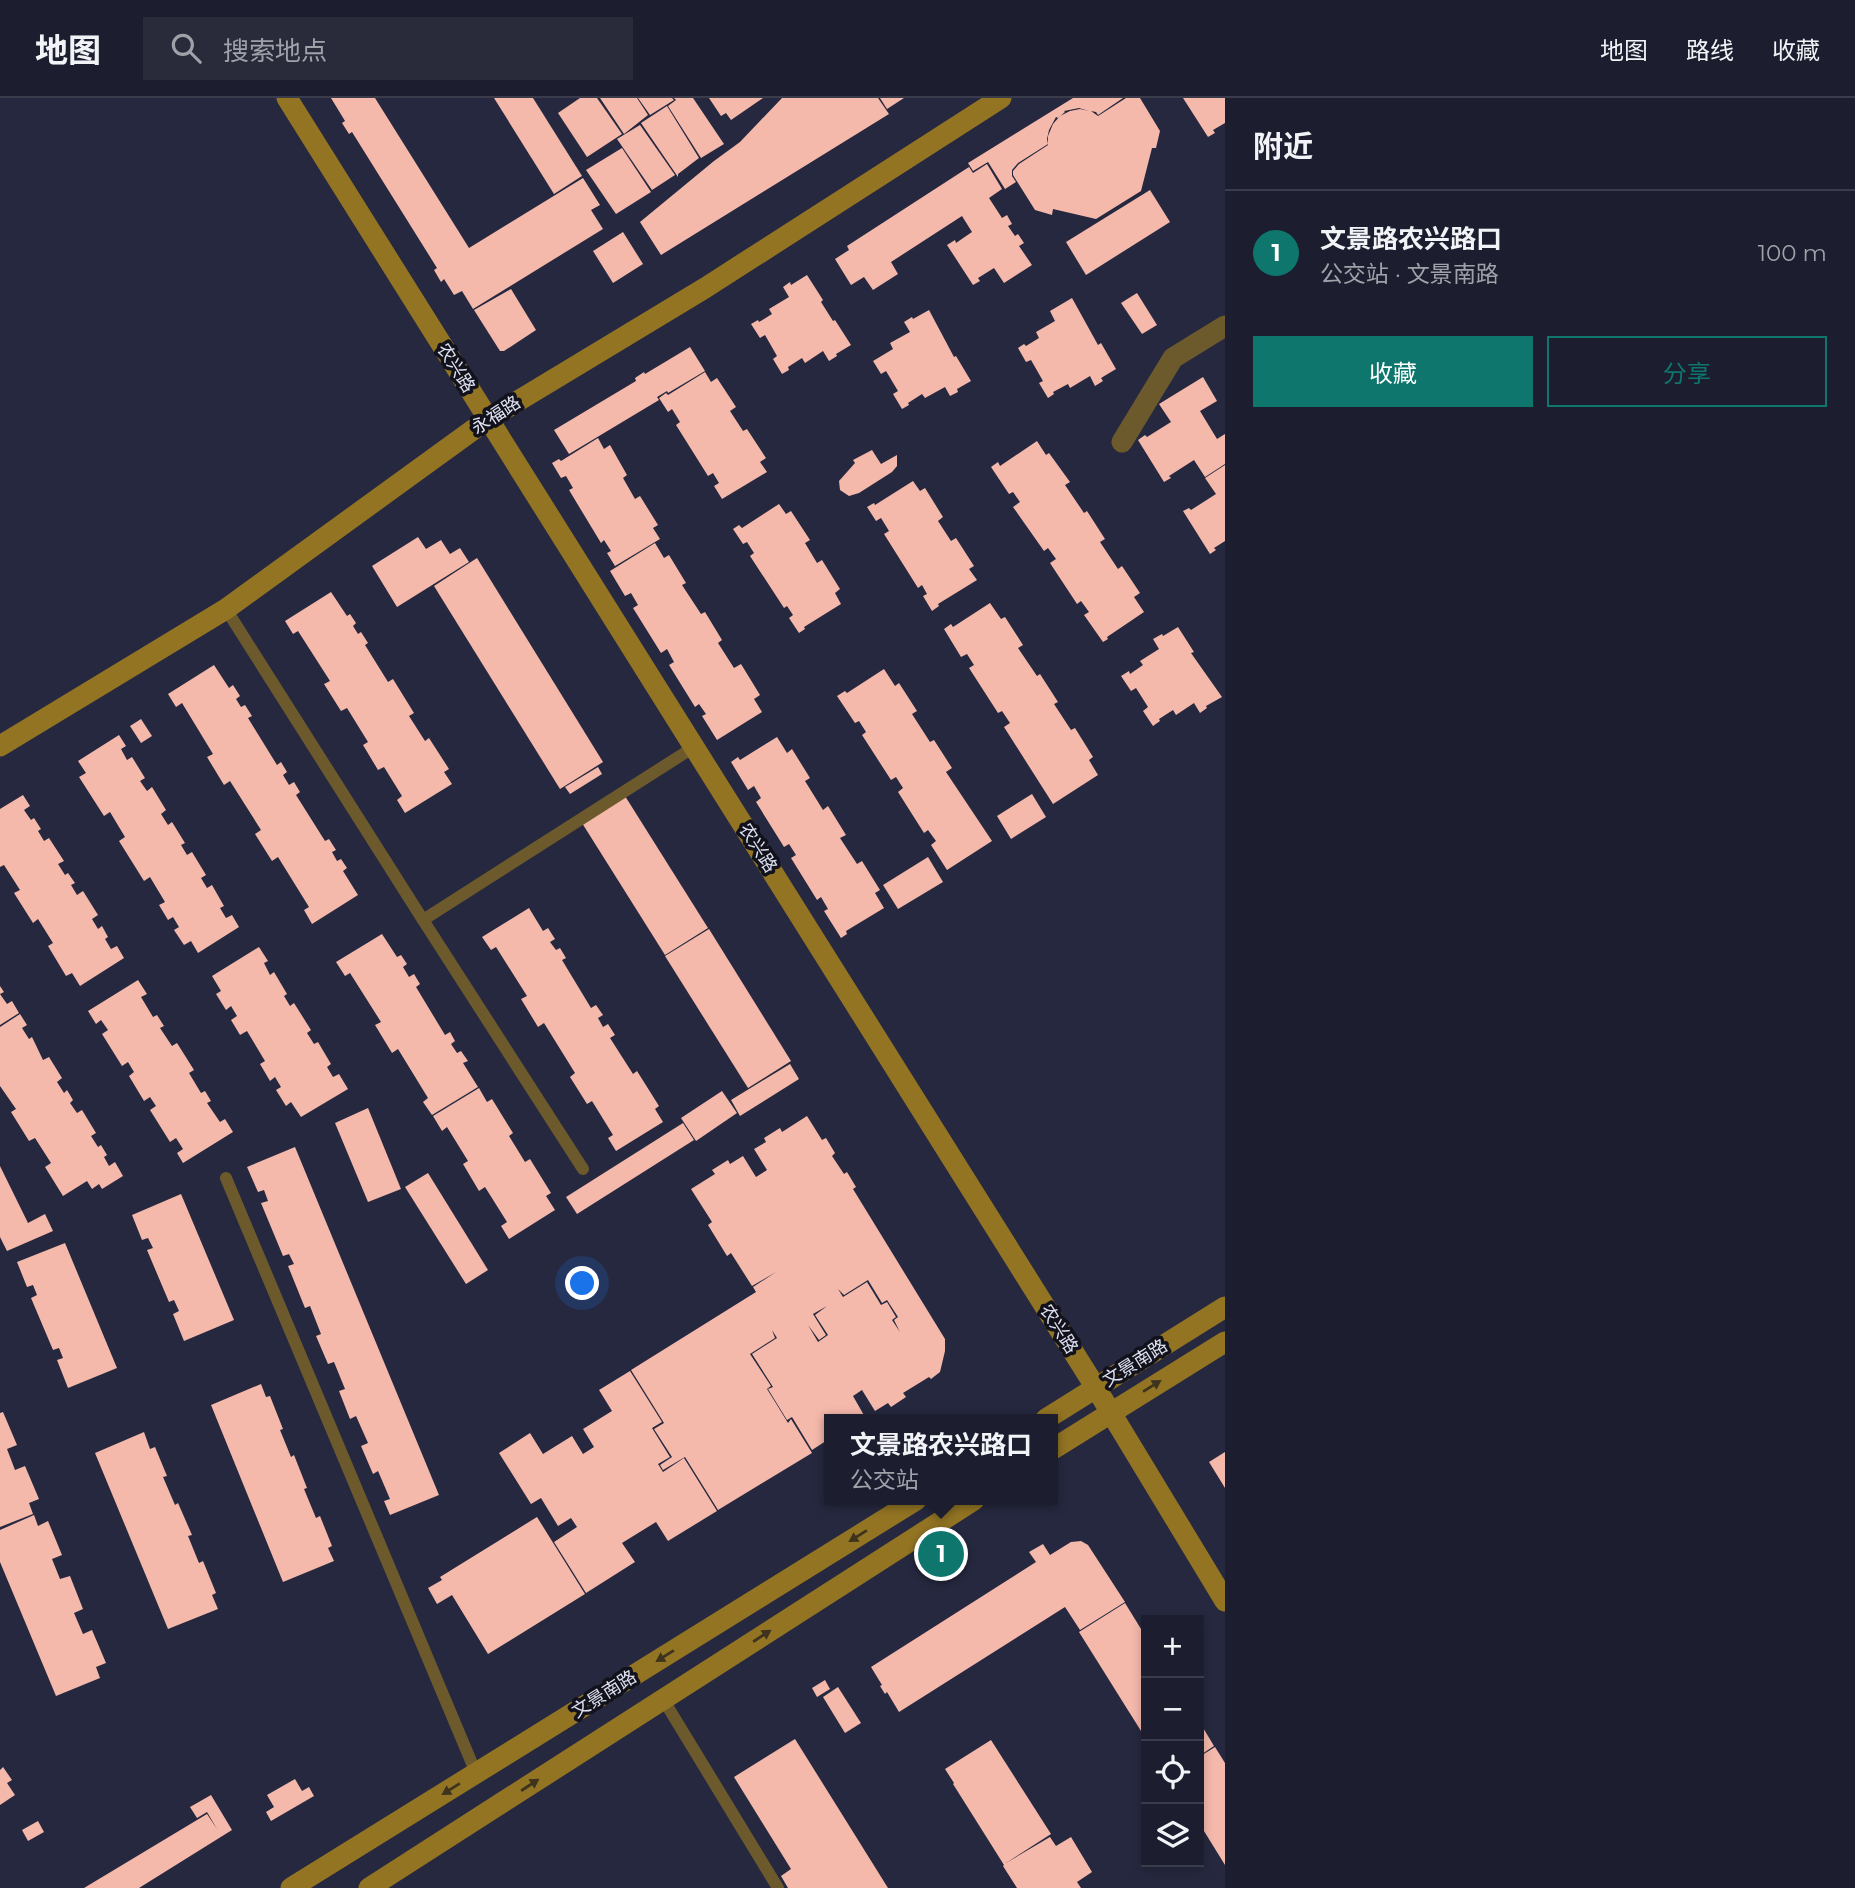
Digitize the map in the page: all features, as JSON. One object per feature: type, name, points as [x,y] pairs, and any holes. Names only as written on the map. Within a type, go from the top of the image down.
[{"type":"street","name":"农兴路","points":[[287,98],[1096,1388],[1225,1601]]},
{"type":"street","name":"永福路","points":[[0,746],[226,609],[488,419],[705,288],[1001,98]]},
{"type":"street","points":[[1122,442],[1173,358],[1225,326]]},
{"type":"street","name":"文景南路","points":[[1054,1414],[1225,1307]]},
{"type":"street","name":"文景南路","points":[[1058,1446],[1225,1342]]},
{"type":"street","name":"文景南路","points":[[291,1888],[908,1505]]},
{"type":"street","name":"文景南路","points":[[369,1888],[966,1505]]},
{"type":"lane","points":[[226,609],[583,1169]]},
{"type":"lane","points":[[424,920],[694,747]]},
{"type":"lane","points":[[226,1178],[476,1773]]},
{"type":"lane","points":[[663,1699],[778,1888]]},
{"type":"building","points":[[331,98],[375,98],[469,248],[583,178],[600,205],[591,210],[603,229],[473,309],[462,291],[454,295],[444,279],[441,282],[434,270],[437,268],[352,132],[349,134],[342,123],[345,121]]},
{"type":"building","points":[[494,98],[533,98],[582,176],[554,194]]},
{"type":"building","points":[[580,98],[597,98],[622,134],[587,157],[558,113]]},
{"type":"building","points":[[600,98],[637,98],[648,115],[624,134]]},
{"type":"building","points":[[638,98],[672,98],[674,100],[650,115]]},
{"type":"building","points":[[674,98],[693,98],[724,144],[701,158],[668,106],[676,100]]},
{"type":"building","points":[[709,98],[763,98],[731,120],[726,113],[721,116]]},
{"type":"building","points":[[782,98],[878,98],[889,114],[661,255],[640,222],[740,142]]},
{"type":"building","points":[[880,98],[904,98],[887,109]]},
{"type":"building","points":[[1073,98],[1123,98],[1098,115],[1091,111],[1098,116],[1126,98],[1140,98],[1160,131],[1156,148],[1152,148],[1141,191],[1096,219],[1053,209],[1052,215],[1035,210],[1013,171],[1048,144],[1018,163],[1012,170],[1016,182],[1005,189],[988,162],[973,171],[968,163]]},
{"type":"building","points":[[1183,98],[1225,98],[1225,123],[1213,130],[1215,133],[1208,137]]},
{"type":"building","points":[[667,106],[699,158],[678,174],[678,177],[641,123]]},
{"type":"building","points":[[640,125],[675,175],[652,190],[617,139]]},
{"type":"building","points":[[622,148],[651,192],[616,214],[586,170]]},
{"type":"building","points":[[987,164],[1002,189],[989,198],[1002,218],[1007,215],[1012,224],[1008,226],[1024,243],[1019,246],[1032,265],[1004,283],[994,268],[978,278],[980,281],[973,285],[947,245],[955,240],[956,243],[972,232],[962,216],[891,262],[898,274],[873,290],[864,277],[851,285],[835,259],[849,250],[847,246],[969,167],[973,173]]},
{"type":"building","points":[[1150,190],[1170,222],[1086,275],[1066,242]]},
{"type":"building","points":[[623,232],[643,264],[613,283],[593,251]]},
{"type":"building","points":[[807,275],[823,300],[821,302],[851,345],[829,361],[823,351],[805,363],[802,358],[782,374],[773,359],[777,356],[765,335],[760,338],[751,324],[772,314],[769,309],[789,297],[783,287]]},
{"type":"building","points":[[511,289],[536,330],[500,351],[474,310]]},
{"type":"building","points":[[1137,293],[1157,325],[1142,334],[1121,303]]},
{"type":"building","points":[[1072,298],[1098,345],[1101,343],[1116,369],[1101,378],[1103,381],[1095,386],[1090,376],[1070,388],[1068,384],[1048,398],[1039,383],[1043,381],[1031,360],[1026,362],[1018,348],[1039,338],[1036,332],[1055,321],[1050,311]]},
{"type":"building","points":[[929,310],[954,357],[956,356],[971,381],[950,396],[945,387],[925,398],[922,394],[902,409],[893,394],[898,391],[886,371],[881,374],[873,361],[893,349],[890,343],[910,332],[904,322]]},
{"type":"building","points":[[690,347],[705,371],[657,397],[659,400],[569,454],[554,430],[636,381],[635,378],[644,372],[645,374]]},
{"type":"building","points":[[705,372],[711,382],[717,378],[736,407],[730,411],[743,431],[747,429],[766,458],[760,462],[767,472],[722,499],[714,486],[719,483],[713,473],[708,476],[676,425],[680,422],[672,409],[668,412],[659,398]]},
{"type":"building","points":[[1203,377],[1217,401],[1200,411],[1217,439],[1225,434],[1225,464],[1205,477],[1194,460],[1164,482],[1138,440],[1171,422],[1159,404]]},
{"type":"building","points":[[598,438],[604,449],[610,445],[627,475],[623,478],[635,499],[640,496],[658,525],[653,528],[660,539],[615,566],[607,553],[611,551],[604,540],[601,543],[569,490],[573,488],[566,476],[561,478],[552,463],[559,459],[561,461]]},
{"type":"building","points":[[1037,441],[1070,482],[1065,485],[1084,513],[1087,511],[1105,539],[1100,542],[1118,569],[1122,566],[1140,593],[1134,597],[1144,612],[1103,642],[1084,615],[1089,612],[1081,601],[1077,604],[1050,563],[1056,559],[1048,548],[1044,551],[1013,507],[1020,502],[1013,492],[1009,494],[991,467],[998,462],[1000,466]]},
{"type":"building","points":[[872,450],[881,464],[897,455],[897,466],[859,493],[849,496],[840,490],[839,481],[855,463],[853,460]]},
{"type":"building","points":[[1225,465],[1225,541],[1210,554],[1183,511],[1189,508],[1191,510],[1216,494],[1205,478]]},
{"type":"building","points":[[913,481],[920,491],[925,488],[943,517],[938,521],[951,541],[956,538],[974,566],[969,569],[977,580],[938,604],[932,611],[923,596],[927,594],[922,585],[918,588],[884,534],[889,531],[881,518],[876,521],[867,507],[874,503],[875,505]]},
{"type":"building","points":[[779,504],[786,514],[791,511],[810,540],[805,543],[817,563],[822,560],[840,589],[835,593],[841,604],[799,633],[789,618],[793,615],[787,606],[784,608],[750,556],[754,553],[747,542],[743,544],[733,529],[739,525],[742,528]]},
{"type":"building","points":[[418,537],[426,549],[441,540],[450,554],[460,548],[469,562],[397,607],[372,566]]},
{"type":"building","points":[[655,543],[664,558],[669,555],[686,583],[682,585],[701,614],[705,612],[722,640],[718,643],[734,668],[741,664],[760,695],[754,699],[762,712],[717,740],[702,716],[706,714],[699,704],[695,707],[669,665],[674,662],[667,649],[661,653],[633,608],[638,605],[631,593],[625,596],[610,571]]},
{"type":"building","points":[[477,558],[603,762],[560,789],[434,586]]},
{"type":"building","points":[[331,592],[347,616],[350,614],[356,623],[353,626],[368,643],[365,645],[388,682],[393,679],[414,713],[409,716],[425,741],[429,738],[449,769],[444,772],[452,784],[405,813],[397,800],[402,796],[384,767],[378,770],[363,745],[368,742],[347,708],[341,711],[324,684],[330,681],[298,631],[293,634],[285,621]]},
{"type":"building","points":[[990,603],[1001,619],[1005,617],[1023,645],[1018,648],[1037,676],[1040,674],[1058,702],[1054,704],[1071,730],[1075,728],[1093,757],[1089,760],[1098,775],[1053,804],[1004,727],[1010,723],[1002,711],[998,713],[969,668],[974,665],[967,654],[961,657],[944,629],[951,624],[953,627]]},
{"type":"building","points":[[1178,627],[1194,652],[1191,653],[1222,697],[1206,706],[1200,713],[1194,703],[1176,715],[1173,710],[1153,726],[1143,711],[1148,707],[1136,688],[1131,691],[1121,676],[1129,671],[1130,674],[1143,665],[1140,661],[1159,649],[1153,639]]},
{"type":"building","points":[[214,665],[229,688],[233,685],[240,696],[236,699],[241,707],[245,705],[252,716],[248,718],[277,765],[281,762],[287,772],[283,775],[289,785],[294,782],[300,792],[296,795],[325,841],[329,839],[336,850],[332,852],[337,861],[341,859],[347,868],[343,871],[358,895],[312,924],[304,910],[309,907],[278,857],[272,861],[255,834],[261,830],[230,781],[224,785],[207,757],[213,754],[182,703],[176,707],[168,694]]},
{"type":"building","points":[[884,669],[895,686],[899,683],[917,711],[912,714],[930,742],[934,740],[952,768],[946,772],[992,841],[947,870],[931,845],[936,841],[928,830],[924,833],[898,792],[903,788],[896,777],[891,780],[862,735],[866,732],[859,721],[855,723],[837,696],[845,691],[847,693]]},
{"type":"building","points":[[141,719],[152,736],[141,743],[130,726]]},
{"type":"building","points":[[119,735],[126,746],[121,749],[127,760],[132,757],[145,778],[140,781],[147,791],[152,787],[166,810],[161,814],[168,825],[172,822],[185,843],[181,845],[187,855],[192,852],[206,875],[201,878],[207,888],[212,885],[224,906],[220,908],[226,918],[232,915],[239,927],[198,953],[191,941],[184,945],[174,930],[179,927],[173,917],[168,920],[159,905],[165,902],[150,877],[144,881],[119,841],[125,837],[110,812],[104,816],[79,777],[86,773],[78,761]]},
{"type":"building","points":[[777,737],[787,753],[792,749],[810,778],[805,781],[823,810],[828,806],[846,835],[840,838],[857,864],[862,861],[880,890],[875,893],[884,908],[846,931],[847,934],[841,938],[824,911],[828,909],[821,897],[817,900],[791,858],[796,855],[789,844],[784,847],[756,802],[761,798],[754,786],[748,790],[731,762],[738,757],[740,760]]},
{"type":"building","points":[[598,767],[602,774],[570,794],[565,787]]},
{"type":"building","points":[[1032,794],[1046,817],[1011,839],[997,816]]},
{"type":"building","points":[[23,795],[30,806],[24,810],[31,820],[34,818],[44,841],[49,838],[64,861],[58,864],[65,875],[68,873],[75,883],[71,885],[77,895],[83,891],[98,915],[92,919],[98,929],[102,926],[111,949],[117,946],[124,958],[80,986],[72,973],[66,976],[48,946],[53,943],[38,919],[33,923],[14,893],[20,890],[4,865],[0,867],[0,809]]},
{"type":"building","points":[[625,796],[708,928],[665,955],[582,823]]},
{"type":"building","points":[[928,857],[943,882],[898,909],[883,885]]},
{"type":"building","points":[[529,908],[543,931],[548,928],[555,939],[550,942],[556,950],[560,948],[566,958],[562,960],[591,1008],[596,1005],[603,1015],[598,1018],[603,1027],[608,1024],[615,1035],[610,1038],[633,1074],[637,1071],[659,1106],[655,1109],[663,1122],[616,1151],[608,1138],[613,1135],[592,1101],[587,1104],[570,1077],[575,1073],[544,1023],[538,1027],[521,999],[527,996],[496,947],[491,950],[482,937]]},
{"type":"building","points":[[709,929],[791,1061],[748,1088],[665,956]]},
{"type":"building","points":[[382,934],[397,957],[401,955],[407,964],[403,967],[409,977],[414,974],[420,984],[416,987],[445,1035],[450,1032],[455,1041],[451,1044],[457,1053],[461,1051],[468,1061],[463,1063],[478,1087],[432,1115],[423,1102],[428,1098],[398,1049],[392,1053],[375,1025],[381,1022],[350,973],[345,976],[336,962]]},
{"type":"building","points":[[259,947],[268,961],[264,963],[270,975],[274,972],[287,994],[284,996],[290,1006],[294,1003],[311,1030],[307,1033],[314,1044],[318,1042],[331,1064],[327,1067],[333,1077],[339,1074],[348,1089],[301,1117],[291,1102],[286,1106],[276,1090],[281,1087],[275,1077],[270,1081],[260,1064],[265,1061],[247,1031],[240,1035],[231,1020],[237,1016],[231,1006],[226,1010],[216,994],[221,991],[212,976]]},
{"type":"building","points":[[138,980],[147,994],[141,997],[153,1017],[157,1015],[164,1026],[160,1028],[172,1046],[177,1043],[194,1070],[189,1073],[201,1093],[205,1091],[211,1101],[207,1103],[220,1122],[225,1119],[233,1132],[183,1163],[177,1153],[183,1149],[176,1138],[170,1142],[150,1110],[156,1106],[150,1097],[144,1101],[129,1076],[134,1072],[128,1062],[122,1066],[102,1034],[108,1030],[101,1020],[96,1024],[88,1011]]},
{"type":"building","points":[[0,994],[7,1004],[12,1001],[19,1013],[0,1025]]},
{"type":"building","points":[[20,1014],[27,1025],[22,1028],[29,1039],[32,1037],[43,1060],[49,1057],[62,1078],[57,1082],[64,1093],[67,1090],[73,1100],[70,1103],[77,1113],[82,1110],[96,1133],[91,1136],[107,1155],[104,1157],[109,1166],[115,1162],[123,1176],[102,1189],[99,1184],[92,1189],[87,1181],[63,1196],[45,1167],[51,1163],[35,1138],[29,1141],[11,1112],[16,1109],[0,1086],[0,1027]]},
{"type":"building","points":[[790,1064],[799,1079],[740,1116],[731,1100]]},
{"type":"building","points":[[479,1088],[487,1102],[492,1099],[513,1133],[509,1136],[525,1162],[530,1159],[551,1193],[546,1196],[555,1210],[509,1239],[501,1226],[507,1222],[485,1187],[479,1191],[463,1164],[468,1161],[447,1127],[442,1131],[433,1116]]},
{"type":"building","points":[[722,1091],[737,1113],[696,1141],[681,1118]]},
{"type":"building","points":[[368,1108],[401,1189],[368,1202],[335,1123]]},
{"type":"building","points":[[807,1116],[822,1140],[826,1138],[835,1153],[832,1156],[844,1174],[847,1172],[856,1187],[853,1189],[945,1339],[945,1351],[940,1372],[903,1393],[906,1397],[891,1407],[888,1403],[875,1411],[862,1390],[853,1396],[863,1414],[824,1414],[824,1442],[812,1450],[792,1417],[787,1420],[768,1389],[773,1387],[752,1354],[777,1338],[772,1330],[775,1338],[750,1354],[771,1386],[767,1389],[788,1423],[791,1419],[812,1453],[718,1510],[685,1457],[663,1470],[660,1465],[672,1457],[654,1429],[664,1423],[631,1370],[756,1292],[753,1287],[776,1272],[752,1286],[731,1253],[727,1256],[708,1225],[712,1222],[691,1189],[715,1174],[712,1170],[728,1160],[730,1164],[743,1156],[756,1177],[767,1170],[754,1149],[766,1142],[764,1138],[780,1128],[782,1132]],"holes":[[[868,1280],[882,1303],[887,1300],[898,1317],[894,1320],[900,1332],[892,1320],[896,1317],[887,1302],[881,1305],[867,1282],[843,1297],[838,1289],[844,1295]],[[827,1306],[815,1315],[828,1335],[818,1342],[808,1325],[819,1340],[826,1335],[813,1314]]]},
{"type":"building","points":[[683,1123],[694,1140],[577,1214],[566,1197]]},
{"type":"building","points":[[295,1147],[439,1495],[390,1515],[384,1501],[390,1499],[378,1471],[373,1474],[361,1446],[368,1443],[356,1416],[350,1419],[339,1391],[345,1389],[334,1362],[328,1364],[316,1336],[321,1334],[310,1306],[305,1308],[288,1266],[294,1264],[289,1254],[283,1256],[261,1203],[268,1201],[264,1190],[258,1192],[247,1167]]},
{"type":"building","points":[[0,1166],[28,1223],[45,1214],[53,1231],[7,1251],[0,1237]]},
{"type":"building","points":[[428,1173],[488,1270],[466,1284],[405,1187]]},
{"type":"building","points":[[181,1194],[234,1320],[184,1341],[173,1314],[179,1311],[174,1300],[169,1302],[147,1250],[153,1248],[148,1238],[142,1240],[132,1215]]},
{"type":"building","points":[[65,1243],[117,1368],[68,1388],[57,1360],[63,1358],[59,1348],[53,1350],[31,1298],[37,1295],[33,1285],[27,1287],[17,1262]]},
{"type":"building","points":[[630,1371],[662,1422],[652,1428],[670,1457],[658,1464],[663,1472],[684,1458],[717,1511],[668,1541],[656,1522],[622,1543],[635,1562],[586,1593],[554,1542],[577,1527],[571,1518],[558,1526],[541,1498],[531,1504],[499,1453],[530,1433],[543,1454],[572,1436],[583,1454],[594,1447],[583,1429],[612,1411],[599,1390]]},
{"type":"building","points":[[261,1384],[266,1397],[270,1396],[283,1429],[280,1430],[291,1457],[294,1455],[316,1518],[320,1516],[332,1546],[328,1548],[334,1561],[283,1582],[211,1405]]},
{"type":"building","points":[[3,1412],[17,1445],[7,1449],[15,1470],[25,1466],[39,1499],[29,1503],[33,1514],[0,1527],[0,1413]]},
{"type":"building","points":[[144,1432],[150,1449],[155,1447],[167,1476],[163,1477],[192,1535],[188,1536],[199,1563],[203,1561],[216,1593],[212,1595],[218,1609],[168,1629],[95,1453]]},
{"type":"building","points":[[1225,1452],[1225,1488],[1209,1462]]},
{"type":"building","points":[[34,1515],[38,1526],[48,1521],[62,1555],[52,1559],[60,1579],[70,1576],[83,1609],[74,1613],[83,1634],[92,1630],[106,1663],[96,1667],[100,1678],[56,1696],[0,1562],[0,1530]]},
{"type":"building","points":[[537,1517],[585,1594],[488,1654],[452,1595],[437,1604],[428,1588],[442,1580],[440,1577]]},
{"type":"building","points":[[1081,1541],[1088,1545],[1125,1602],[1080,1630],[1065,1607],[899,1712],[887,1692],[885,1694],[880,1686],[882,1685],[871,1667],[1036,1562],[1029,1552],[1043,1544],[1050,1555],[1071,1542]]},
{"type":"building","points":[[1125,1603],[1141,1629],[1141,1731],[1079,1632]]},
{"type":"building","points":[[825,1680],[830,1689],[817,1697],[812,1688]]},
{"type":"building","points":[[838,1687],[861,1723],[845,1733],[823,1697]]},
{"type":"building","points":[[1204,1729],[1214,1746],[1204,1753]]},
{"type":"building","points":[[795,1739],[888,1888],[788,1888],[781,1876],[791,1869],[734,1777]]},
{"type":"building","points":[[991,1740],[1051,1834],[1006,1863],[1050,1837],[1056,1846],[1071,1837],[1092,1872],[1077,1882],[1081,1888],[1017,1888],[953,1784],[945,1769]]},
{"type":"building","points":[[1215,1747],[1225,1763],[1225,1865],[1204,1831],[1204,1754]]},
{"type":"building","points":[[3,1767],[12,1780],[7,1783],[15,1795],[0,1805],[0,1770]]},
{"type":"building","points":[[295,1779],[302,1791],[309,1787],[314,1796],[271,1821],[266,1812],[274,1807],[267,1795]]},
{"type":"building","points":[[211,1795],[232,1830],[139,1888],[84,1888],[207,1814],[217,1829],[207,1812],[197,1818],[190,1807]]},
{"type":"building","points":[[38,1821],[44,1832],[28,1841],[22,1830]]},
{"type":"place","name":"文景路农兴路口","points":[[941,1554]]}]
